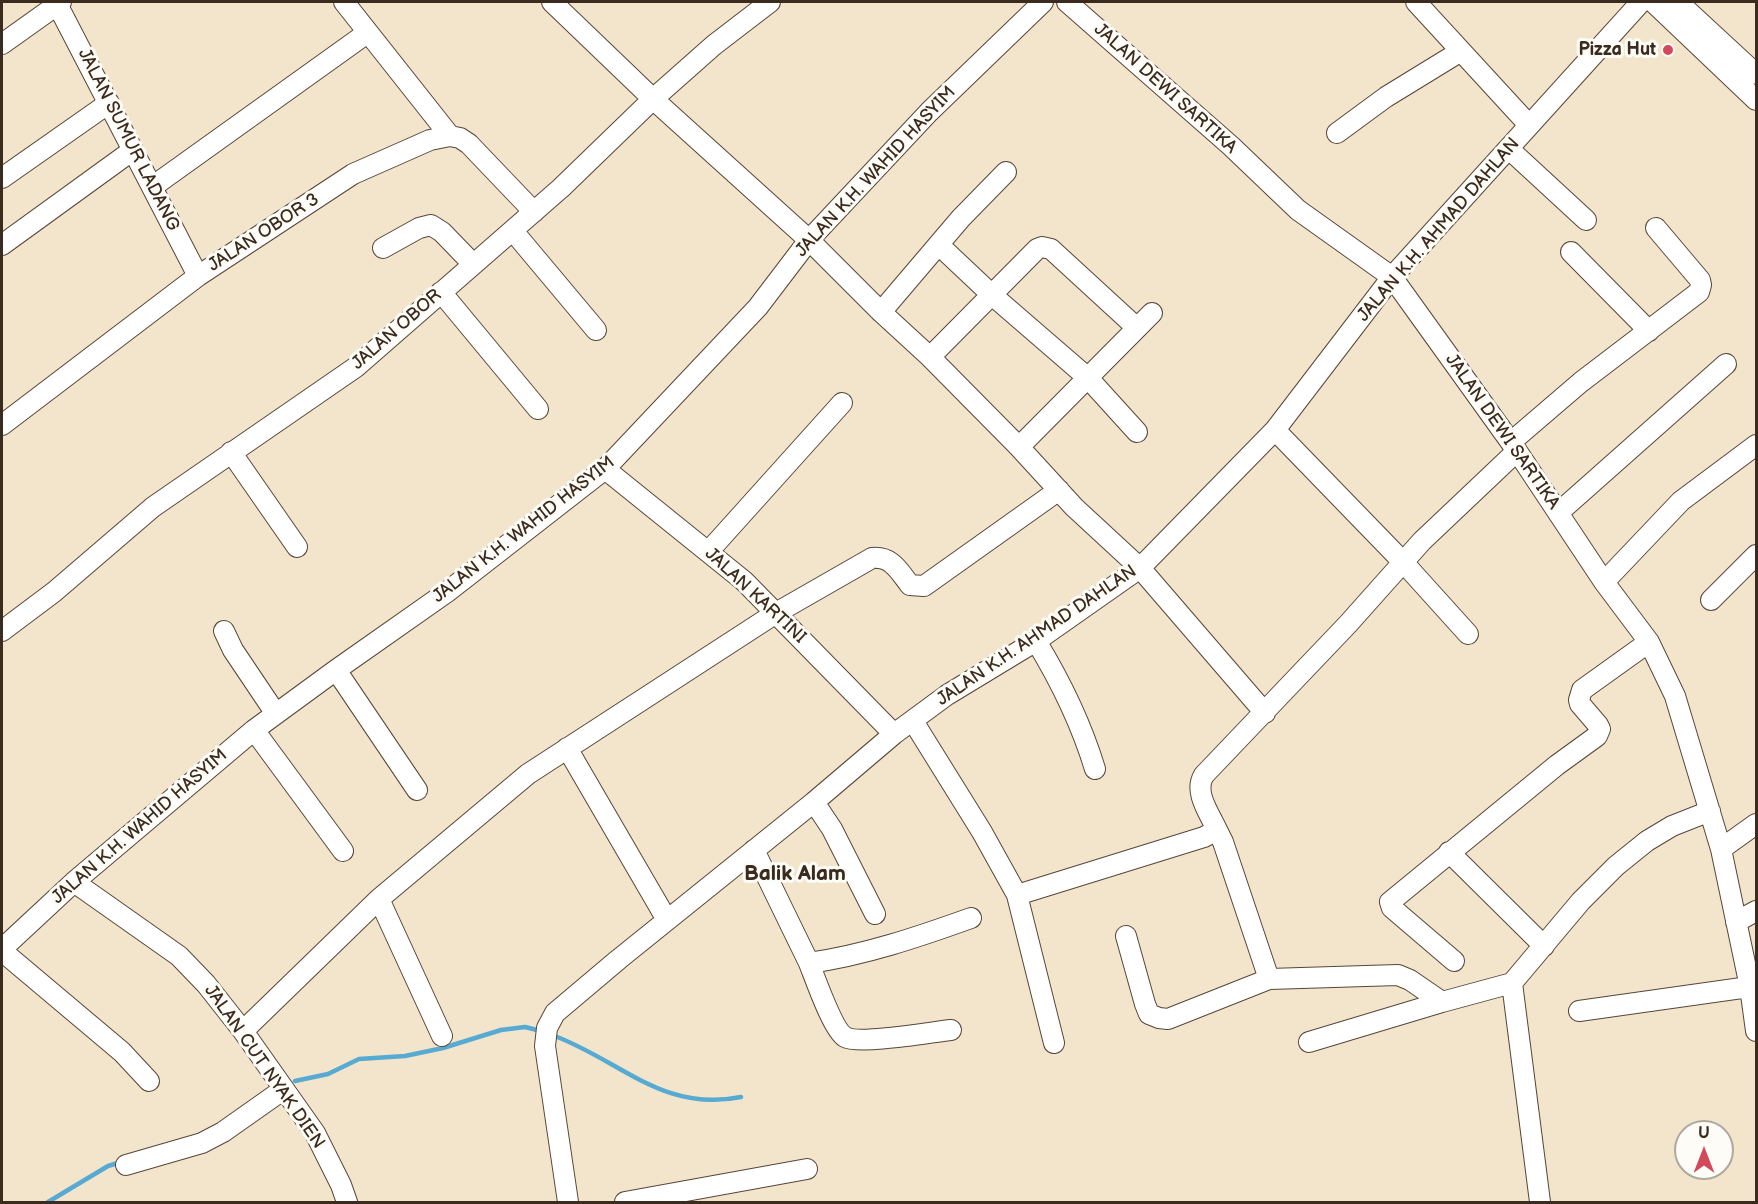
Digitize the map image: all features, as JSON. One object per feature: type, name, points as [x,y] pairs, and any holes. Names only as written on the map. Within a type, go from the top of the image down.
[{"type":"street","points":[[344,2],[450,136],[460,138],[469,144],[534,212]]},
{"type":"street","points":[[552,2],[653,99],[809,240],[930,357],[1019,447],[1074,507],[1140,568],[1265,713]]},
{"type":"street","name":"JALAN OBOR","points":[[2,631],[54,592],[153,507],[356,368],[513,231],[714,45],[770,2]]},
{"type":"street","name":"JALAN K.H. WAHID HASYIM","points":[[2,950],[74,882],[254,730],[447,592],[605,469],[758,307],[809,240],[929,112],[1043,2]]},
{"type":"street","name":"JALAN DEWI SARTIKA","points":[[1067,2],[1231,146],[1298,210],[1392,278],[1514,447],[1604,582],[1649,642],[1675,696],[1721,849],[1736,922],[1753,986],[1756,1031]]},
{"type":"street","points":[[1416,2],[1529,125]]},
{"type":"street","name":"JALAN K.H. AHMAD DAHLAN","points":[[568,1203],[546,1037],[555,1014],[894,734],[946,695],[1036,641],[1140,568],[1275,430],[1392,278],[1641,2]]},
{"type":"street","points":[[1653,2],[1756,100]]},
{"type":"street","points":[[1678,2],[1756,74]]},
{"type":"street","points":[[2,44],[59,3]]},
{"type":"street","name":"JALAN SUMUR LADANG","points":[[59,3],[198,276]]},
{"type":"street","points":[[152,187],[367,33]]},
{"type":"street","points":[[1337,133],[1386,97],[1461,51]]},
{"type":"street","points":[[2,178],[109,103]]},
{"type":"street","name":"JALAN OBOR 3","points":[[2,425],[198,276],[353,174],[430,140],[450,136]]},
{"type":"street","points":[[1509,149],[1586,220]]},
{"type":"street","points":[[2,245],[133,150]]},
{"type":"street","points":[[881,312],[940,246],[961,218],[1006,172]]},
{"type":"street","points":[[383,248],[419,228],[431,225],[442,232],[473,264]]},
{"type":"street","points":[[1269,979],[1223,842],[1202,796],[1200,785],[1202,779],[1422,541],[1514,447],[1581,382],[1699,292],[1701,285],[1695,274],[1656,228]]},
{"type":"street","points":[[513,231],[596,330]]},
{"type":"street","points":[[940,246],[992,295],[1088,378],[1137,432]]},
{"type":"street","points":[[930,357],[1037,249],[1047,247],[1137,328]]},
{"type":"street","points":[[1570,252],[1649,331]]},
{"type":"street","points":[[441,292],[538,408]]},
{"type":"street","points":[[1019,447],[1152,313]]},
{"type":"street","points":[[1558,513],[1726,364]]},
{"type":"street","points":[[708,552],[842,403]]},
{"type":"street","points":[[1275,430],[1403,562],[1468,634]]},
{"type":"street","points":[[1604,582],[1681,501],[1756,445]]},
{"type":"street","points":[[231,452],[297,547]]},
{"type":"street","name":"JALAN KARTINI","points":[[605,469],[744,581],[894,734]]},
{"type":"street","points":[[243,1030],[379,899],[528,774],[567,748],[776,613],[872,558],[881,557],[890,560],[910,585],[924,586],[1059,490]]},
{"type":"street","points":[[1711,600],[1756,555]]},
{"type":"street","points":[[224,631],[233,650],[276,714]]},
{"type":"street","points":[[1036,641],[1059,679],[1076,715],[1095,769]]},
{"type":"street","points":[[1454,961],[1390,905],[1392,899],[1557,765],[1597,736],[1600,729],[1598,725],[1580,704],[1582,690],[1649,642]]},
{"type":"street","points":[[336,670],[417,790]]},
{"type":"street","points":[[913,721],[982,832],[1017,895],[1054,1043]]},
{"type":"street","points":[[254,730],[343,851]]},
{"type":"street","points":[[567,748],[667,920]]},
{"type":"street","points":[[814,802],[832,829],[875,914]]},
{"type":"street","points":[[1309,1042],[1512,983],[1581,901],[1616,866],[1647,841],[1672,826],[1710,812]]},
{"type":"street","points":[[1721,849],[1756,824]]},
{"type":"street","points":[[1017,895],[1204,837],[1217,830]]},
{"type":"street","points":[[754,850],[841,1033],[847,1038],[863,1040],[951,1030]]},
{"type":"street","points":[[1449,852],[1544,946]]},
{"type":"street","name":"JALAN CUT NYAK DIEN","points":[[74,882],[179,956],[206,984],[243,1030],[315,1133],[341,1185],[347,1203]]},
{"type":"street","points":[[379,899],[442,1036]]},
{"type":"street","points":[[1736,922],[1756,911]]},
{"type":"street","points":[[809,963],[905,942],[971,918]]},
{"type":"street","points":[[1126,936],[1149,1014],[1159,1018],[1168,1019],[1269,979],[1398,975],[1410,980],[1442,1002]]},
{"type":"street","points":[[2,950],[122,1052],[149,1081]]},
{"type":"street","points":[[1512,983],[1540,1203]]},
{"type":"street","points":[[1579,1011],[1753,986]]},
{"type":"street","points":[[126,1165],[209,1139],[223,1132],[284,1089]]},
{"type":"street","points":[[625,1203],[807,1169]]},
{"type":"waterway","points":[[295,1081],[328,1074],[359,1059],[405,1056],[443,1048],[501,1030],[525,1027],[541,1031]]},
{"type":"waterway","points":[[552,1035],[664,1091],[713,1100],[741,1097]]},
{"type":"waterway","points":[[48,1202],[108,1166],[121,1162]]},
{"type":"place","name":"Pizza Hut","points":[[1668,50]]},
{"type":"district","name":"Balik Alam","points":[[795,875]]}]
